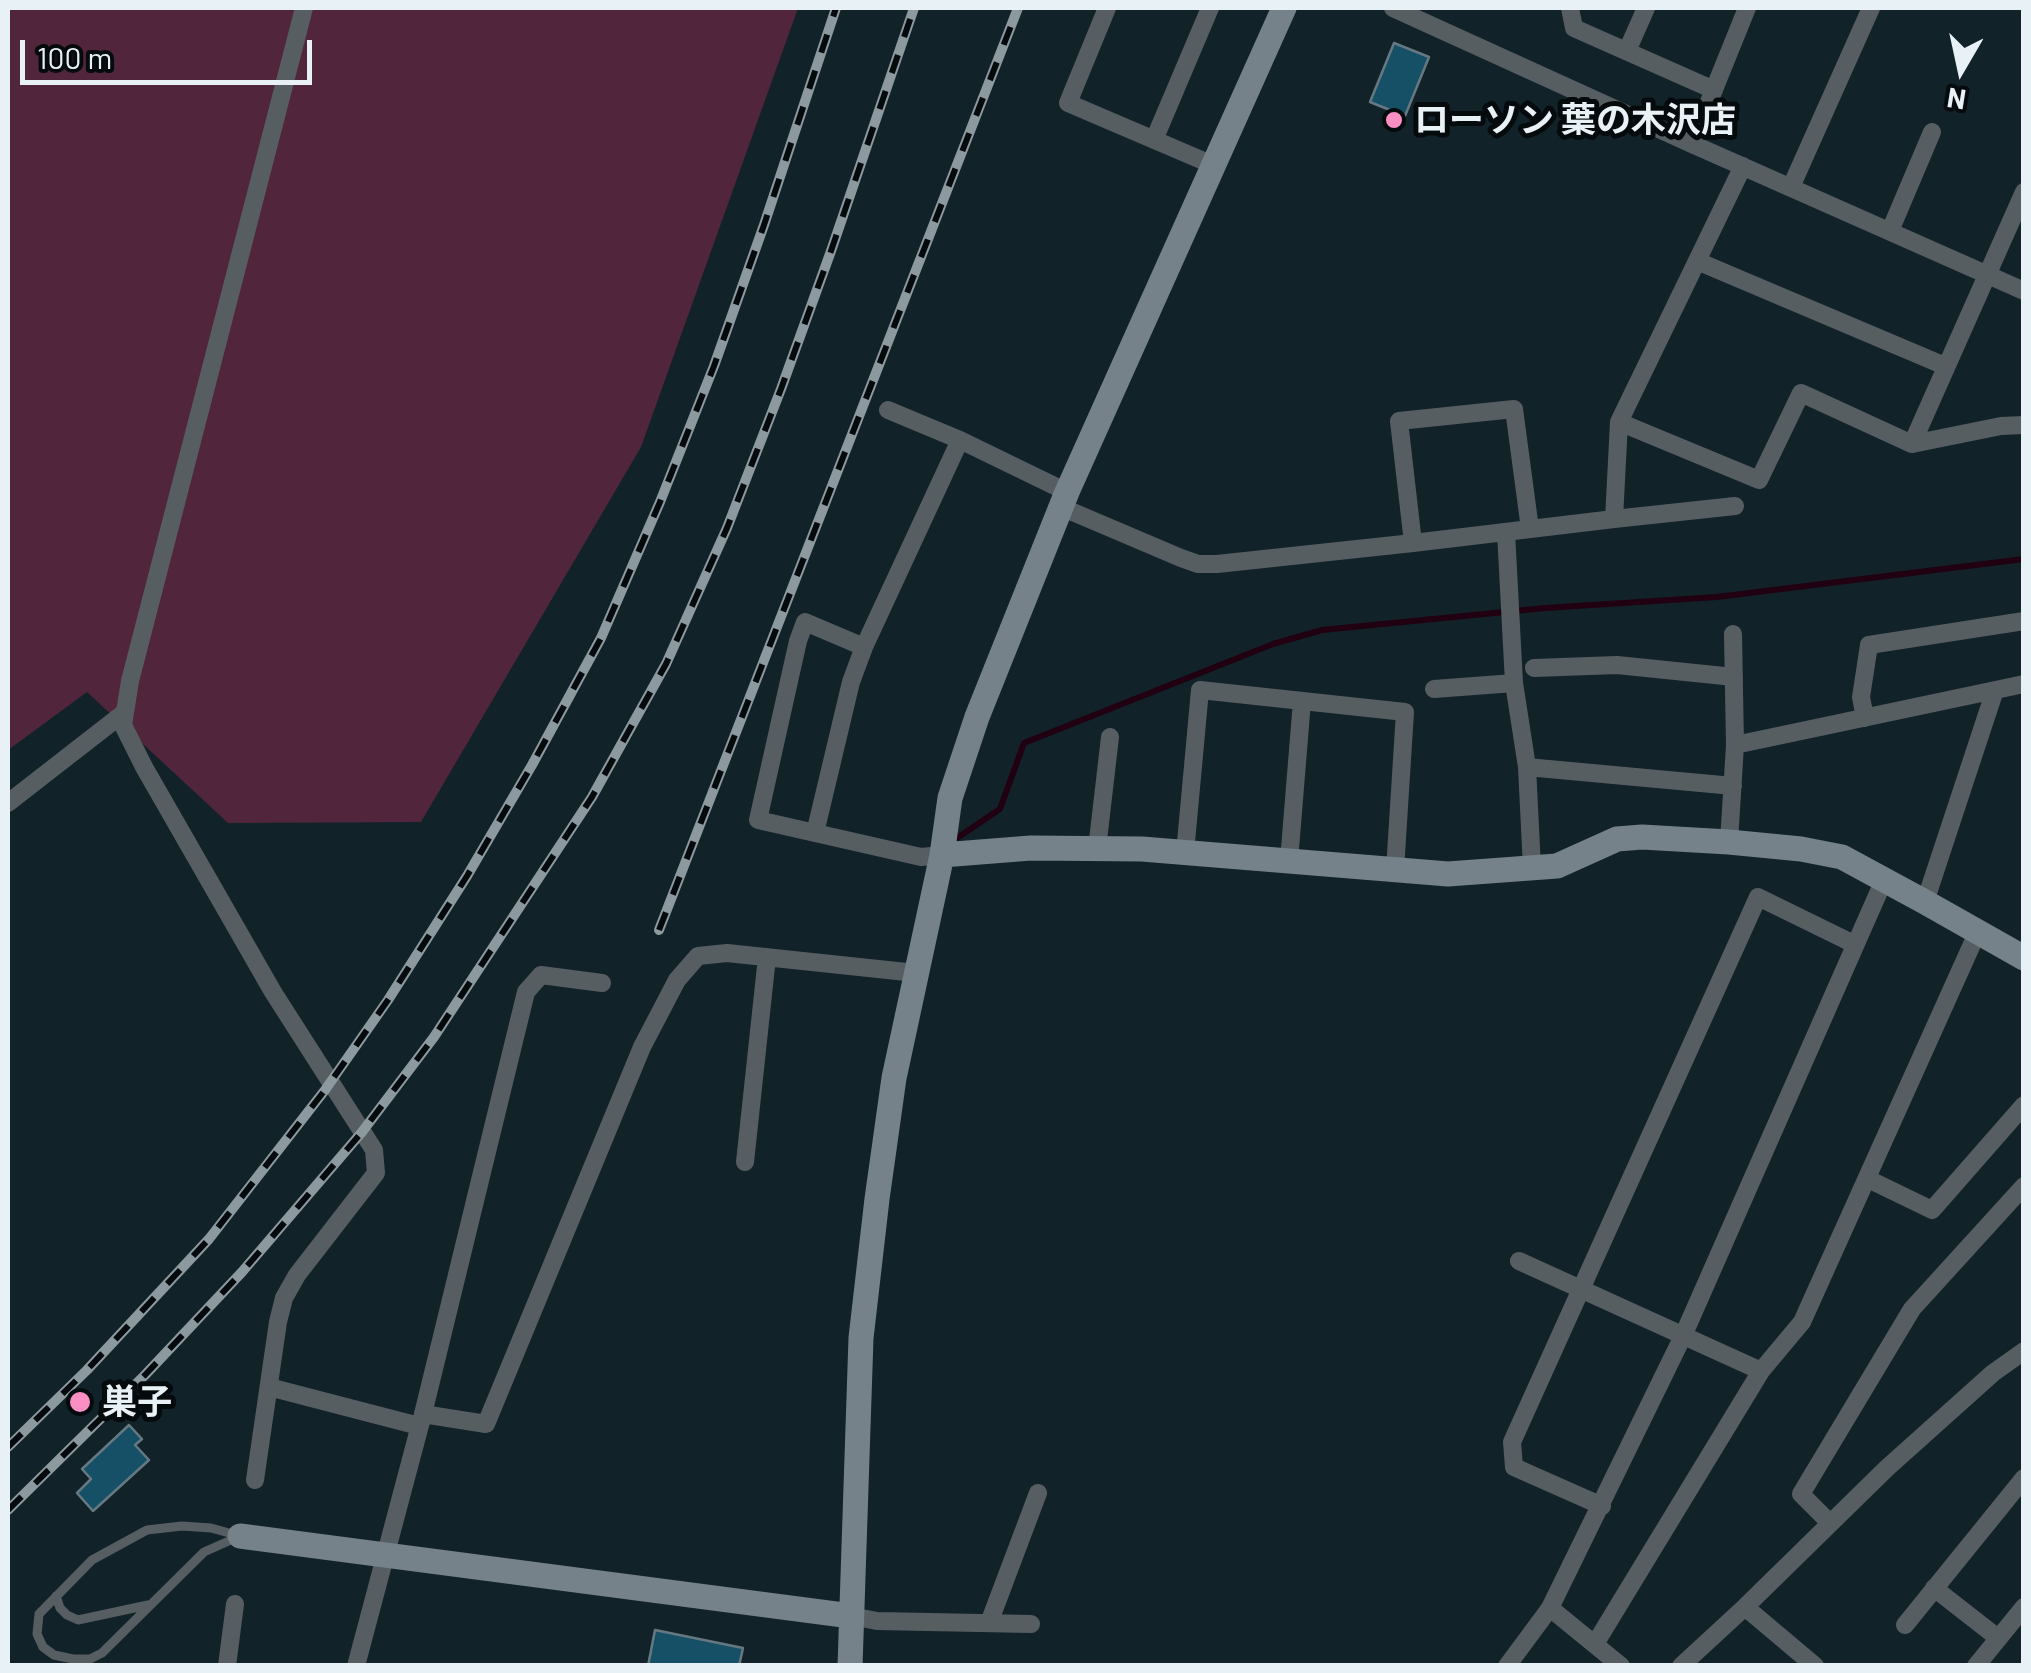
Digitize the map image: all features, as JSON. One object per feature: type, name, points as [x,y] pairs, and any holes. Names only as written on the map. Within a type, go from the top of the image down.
[{"type":"street","points":[[255,1480],[284,1298],[297,1275],[376,1172],[374,1150],[273,992],[123,724],[130,681],[304,8]]},
{"type":"street","points":[[1107,8],[1068,103],[1212,165]]},
{"type":"street","points":[[1154,140],[1210,8]]},
{"type":"street","points":[[850,1666],[863,1321],[889,1113],[950,798],[977,717],[1064,499],[1284,8]]},
{"type":"street","points":[[1393,8],[2024,291]]},
{"type":"street","points":[[1570,8],[1574,28],[1714,90]]},
{"type":"street","points":[[1627,51],[1646,8]]},
{"type":"street","points":[[1692,144],[1746,8]]},
{"type":"street","points":[[1792,188],[1870,8]]},
{"type":"street","points":[[1890,230],[1932,132]]},
{"type":"street","points":[[1614,519],[1619,422],[1743,166]]},
{"type":"street","points":[[1912,444],[2024,192]]},
{"type":"street","points":[[1697,261],[1946,366]]},
{"type":"street","points":[[1619,422],[1759,480],[1801,393],[1912,444],[2024,425]]},
{"type":"street","points":[[1413,544],[1399,421],[1514,409],[1530,529]]},
{"type":"street","points":[[888,410],[960,440],[1064,499],[1198,564],[1413,544],[1736,506]]},
{"type":"street","points":[[814,833],[850,682],[960,440]]},
{"type":"street","points":[[1506,532],[1514,683],[1527,767],[1532,868]]},
{"type":"street","points":[[1865,718],[1861,697],[1868,645],[2024,621]]},
{"type":"street","points":[[864,647],[806,622],[798,641],[758,820],[921,857],[1031,848],[1097,849],[1448,874],[1557,866],[1617,839],[1642,837],[1801,849],[1842,857],[2024,958]]},
{"type":"street","points":[[1729,842],[1735,745],[1733,634]]},
{"type":"street","points":[[1534,668],[1617,665],[1734,677]]},
{"type":"street","points":[[1434,689],[1514,683]]},
{"type":"street","points":[[1735,745],[2024,684]]},
{"type":"street","points":[[1185,853],[1200,690],[1406,712],[1394,870]]},
{"type":"street","points":[[1925,902],[1995,690]]},
{"type":"street","points":[[1290,861],[1302,701]]},
{"type":"street","points":[[8,803],[125,712]]},
{"type":"street","points":[[1097,849],[1110,737]]},
{"type":"street","points":[[1527,767],[1732,786]]},
{"type":"street","points":[[1507,1666],[1550,1608],[1602,1506],[1683,1336],[1884,880]]},
{"type":"street","points":[[1602,1506],[1514,1466],[1512,1442],[1758,898],[1854,944]]},
{"type":"street","points":[[1595,1644],[1761,1371],[1802,1322],[1978,931]]},
{"type":"street","points":[[268,1387],[421,1420],[486,1424],[642,1047],[678,980],[698,956],[727,953],[916,973]]},
{"type":"street","points":[[745,1162],[767,957]]},
{"type":"street","points":[[356,1666],[526,992],[541,974],[602,983]]},
{"type":"street","points":[[1868,1178],[1932,1210],[2024,1105]]},
{"type":"street","points":[[1830,1524],[1801,1494],[1912,1309],[2024,1186]]},
{"type":"street","points":[[1519,1262],[1761,1371]]},
{"type":"street","points":[[1681,1666],[1887,1468],[1980,1384],[2023,1352]]},
{"type":"street","points":[[1905,1625],[2024,1478]]},
{"type":"street","points":[[988,1623],[1038,1493]]},
{"type":"street","points":[[240,1536],[877,1621],[1032,1624]]},
{"type":"street","points":[[1934,1588],[1998,1638]]},
{"type":"street","points":[[227,1666],[235,1604]]},
{"type":"street","points":[[1745,1606],[1815,1666]]},
{"type":"street","points":[[1976,1666],[2024,1607]]},
{"type":"street","points":[[1550,1608],[1621,1666]]},
{"type":"lane","points":[[182,1526],[240,1536],[204,1552],[102,1652],[90,1659],[54,1655],[42,1647],[36,1634],[40,1614],[92,1560],[147,1530],[182,1526]]},
{"type":"lane","points":[[56,1596],[67,1616],[78,1620],[151,1604]]},
{"type":"shaded area","points":[[8,8],[798,8],[641,447],[421,822],[228,823],[87,692],[8,750]]},
{"type":"building","points":[[1394,43],[1429,57],[1405,116],[1370,102]]},
{"type":"building","points":[[129,1425],[142,1439],[135,1445],[149,1460],[93,1511],[77,1493],[91,1479],[82,1469]]},
{"type":"building","points":[[655,1630],[743,1648],[739,1666],[648,1666]]},
{"type":"waterway","points":[[957,838],[1000,809],[1024,743],[1273,644],[1322,630],[1545,608],[1717,597],[2024,559]]},
{"type":"railway","points":[[8,1447],[87,1370],[209,1239],[325,1090],[467,876],[532,765],[601,638],[660,502],[714,366],[836,8]]},
{"type":"railway","points":[[8,1510],[145,1375],[242,1272],[362,1132],[434,1037],[592,797],[666,664],[727,528],[831,251],[914,8]]},
{"type":"railway","points":[[659,930],[1018,8]]},
{"type":"place","name":"ローソン 葉の木沢店","points":[[1394,120]]},
{"type":"place","name":"巣子","points":[[80,1402]]}]
